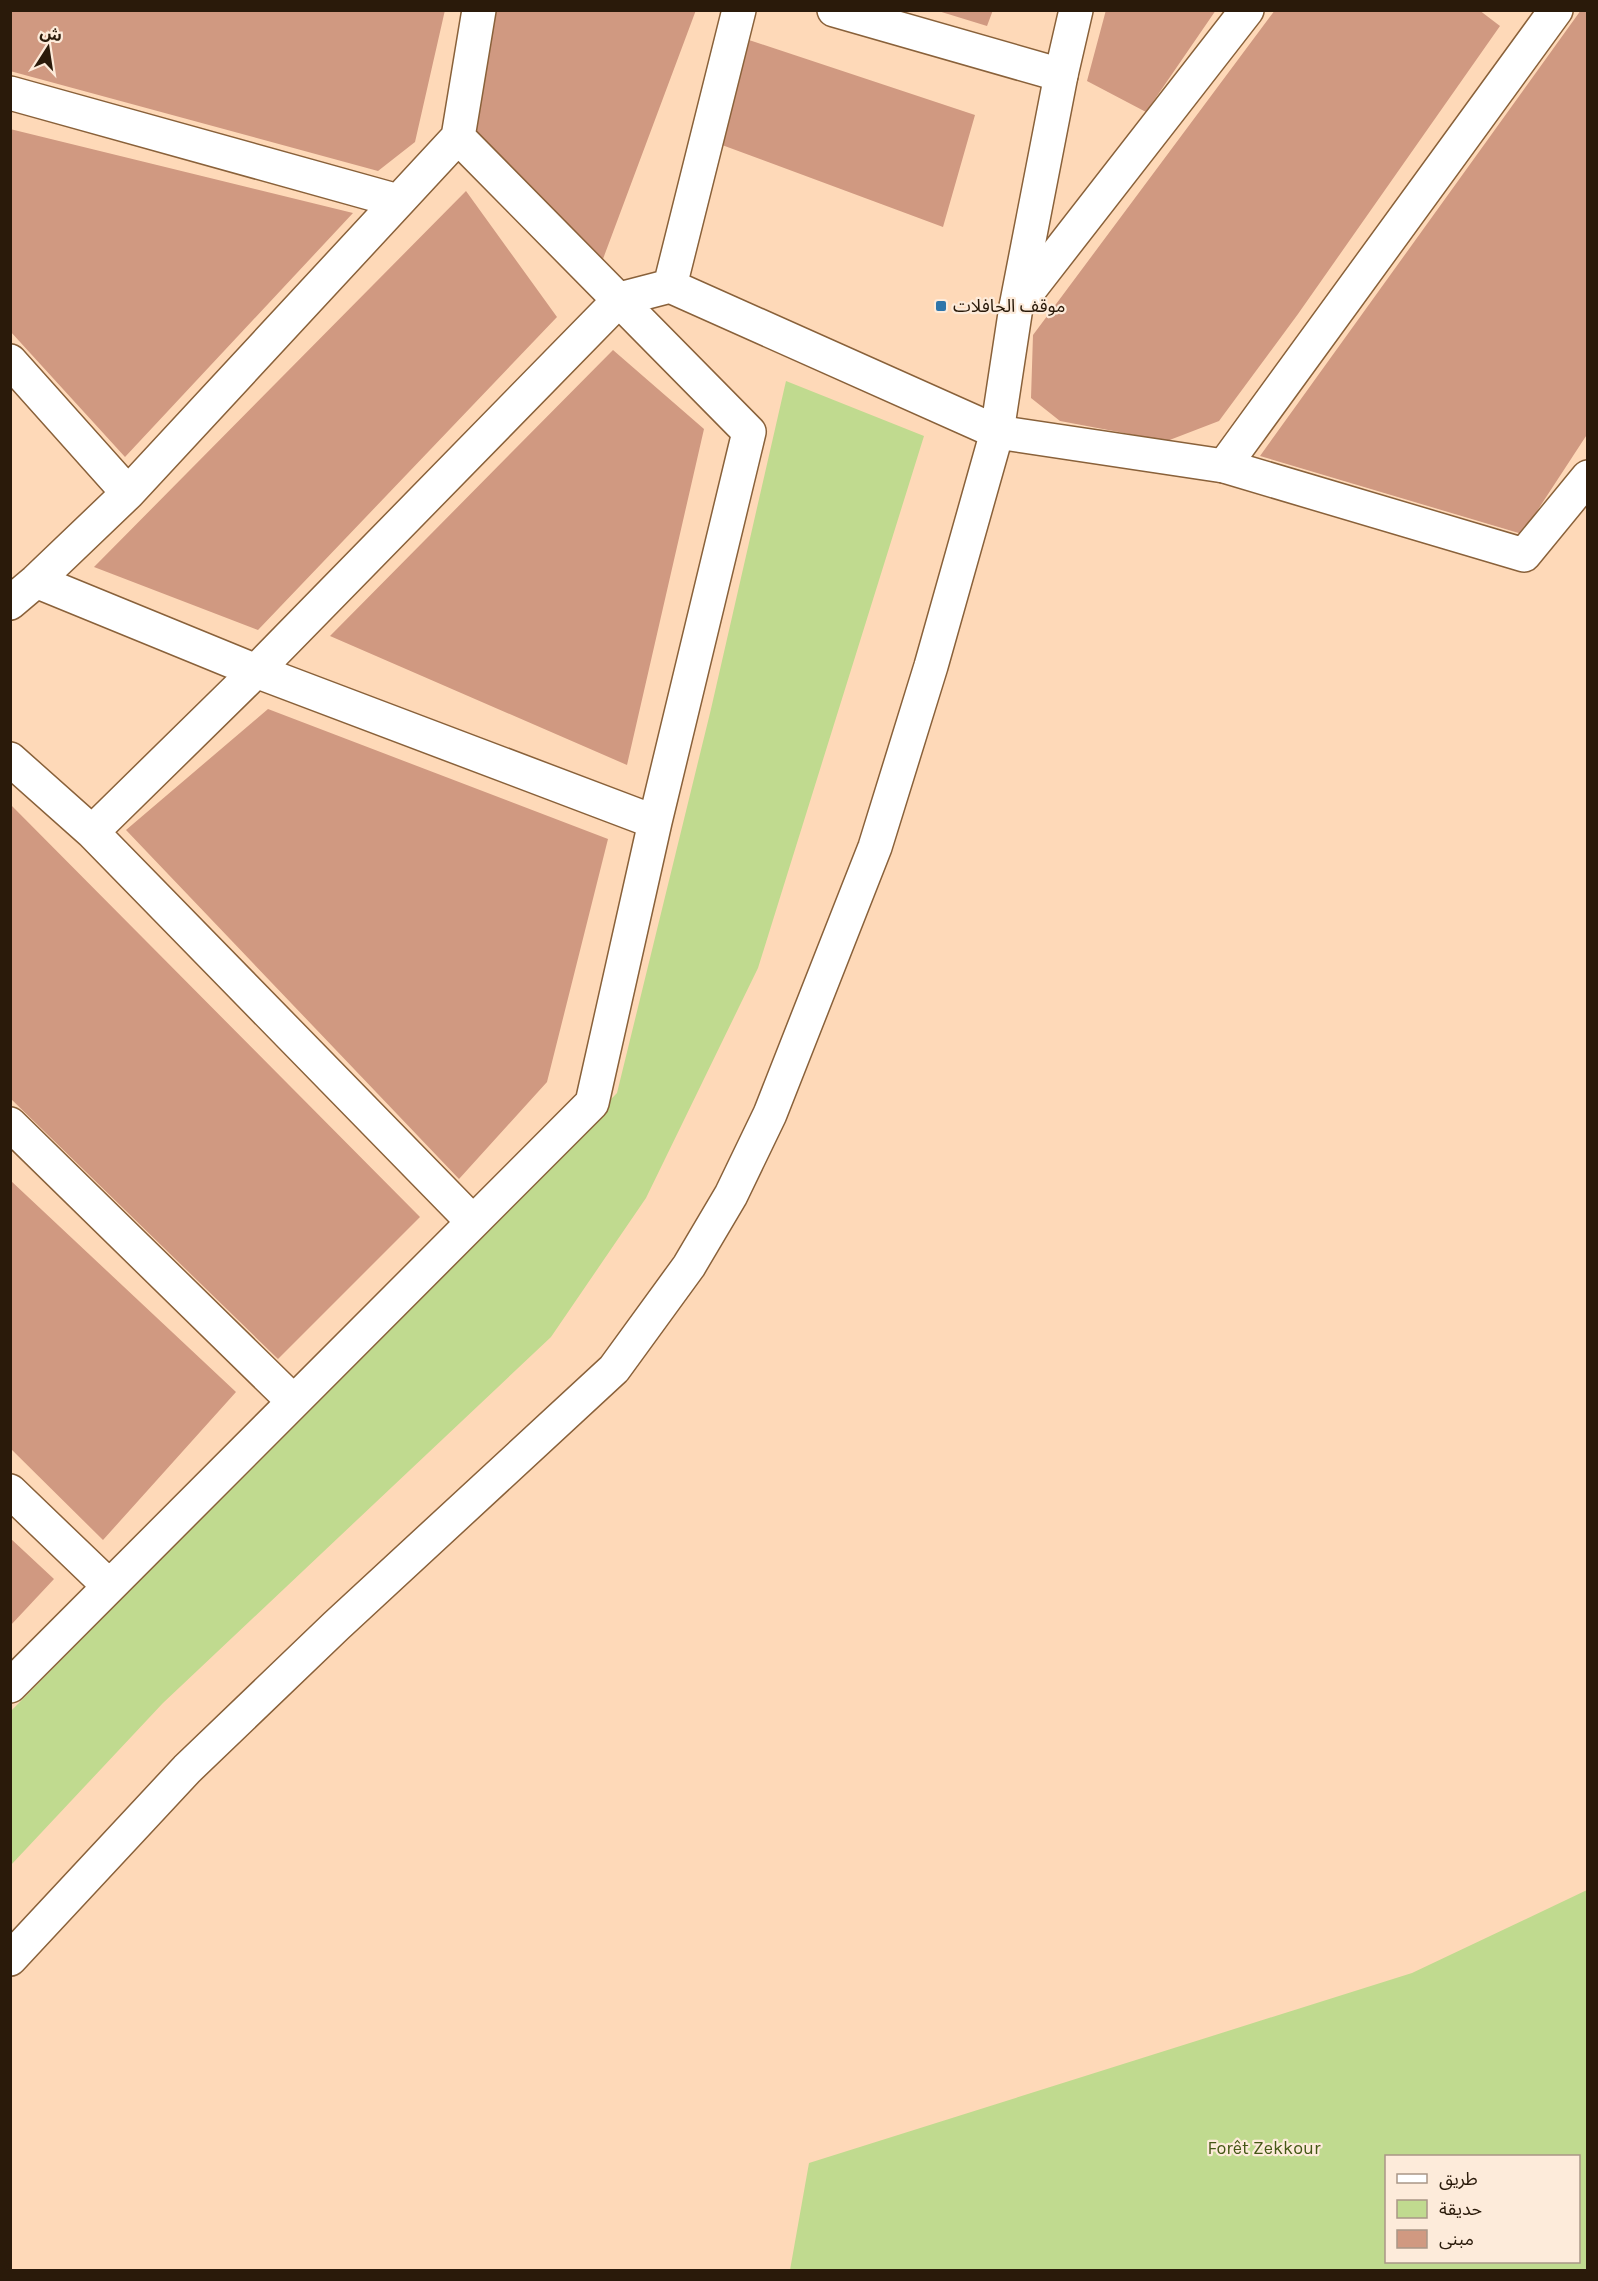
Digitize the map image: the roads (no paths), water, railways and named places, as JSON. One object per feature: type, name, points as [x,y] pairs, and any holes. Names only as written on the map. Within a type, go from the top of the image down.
[{"type":"street","points":[[10,603],[128,493],[458,137],[479,10]]},
{"type":"street","points":[[669,286],[739,10]]},
{"type":"street","points":[[834,10],[1061,75]]},
{"type":"street","points":[[10,1959],[187,1769],[336,1626],[614,1369],[689,1266],[731,1195],[770,1114],[875,847],[931,666],[997,432],[1016,307],[1061,75],[1076,10]]},
{"type":"street","points":[[1016,307],[1247,10]]},
{"type":"street","points":[[1224,466],[1554,11]]},
{"type":"street","points":[[10,93],[398,201]]},
{"type":"street","points":[[10,1686],[592,1103],[655,822],[749,432],[458,137]]},
{"type":"street","points":[[92,832],[256,671],[620,299],[669,286],[997,432],[1224,466],[1524,555],[1587,477]]},
{"type":"street","points":[[10,361],[128,493]]},
{"type":"street","points":[[36,581],[256,671],[655,822]]},
{"type":"street","points":[[10,759],[92,832],[473,1222]]},
{"type":"street","points":[[10,1124],[293,1401]]},
{"type":"street","points":[[10,1491],[109,1586]]},
{"type":"place","name":"موقف الحافلات","points":[[941,306]]},
{"type":"park label","name":"Forêt Zekkour","points":[[1264,2148]]}]
